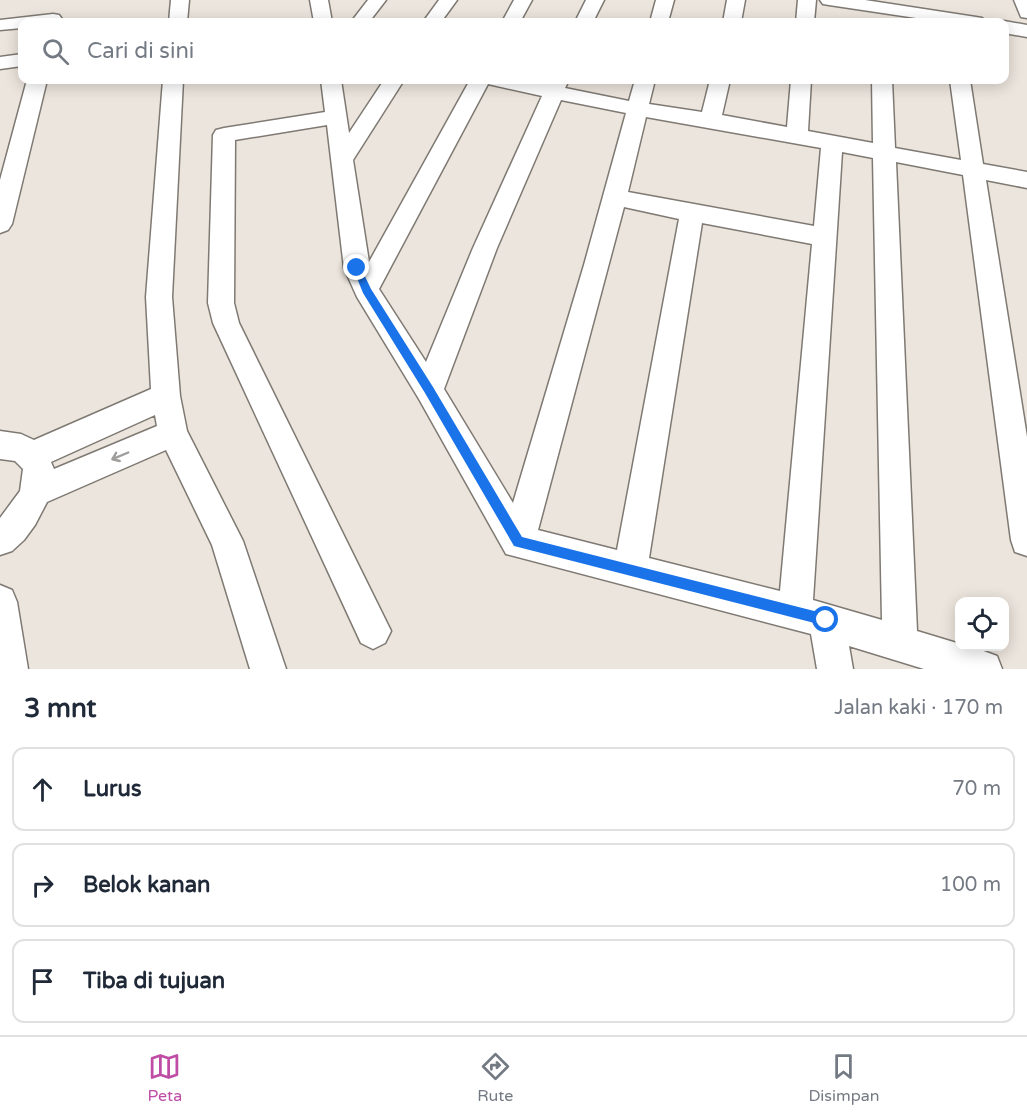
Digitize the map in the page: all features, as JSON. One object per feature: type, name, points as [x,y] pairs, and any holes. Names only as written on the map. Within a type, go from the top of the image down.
[{"type":"street","points":[[178,18],[180,0]]},
{"type":"street","points":[[319,0],[322,18]]},
{"type":"street","points":[[363,18],[378,0]]},
{"type":"street","points":[[435,18],[448,0]]},
{"type":"street","points":[[513,18],[523,0]]},
{"type":"street","points":[[586,18],[595,0]]},
{"type":"street","points":[[660,18],[665,0]]},
{"type":"street","points":[[733,18],[736,0]]},
{"type":"street","points":[[805,18],[807,0]]},
{"type":"street","points":[[829,0],[879,10],[950,14]]},
{"type":"street","points":[[1023,0],[1027,13]]},
{"type":"street","points":[[0,25],[18,24]]},
{"type":"street","points":[[1009,28],[1027,31]]},
{"type":"street","points":[[0,63],[18,61]]},
{"type":"street","points":[[0,224],[3,198],[36,84]]},
{"type":"street","points":[[173,84],[159,297],[166,396],[173,433],[227,541],[268,669]]},
{"type":"street","points":[[332,84],[357,268],[366,290],[429,390],[518,542],[810,616],[984,669]]},
{"type":"street","points":[[342,160],[391,84]]},
{"type":"street","points":[[366,290],[478,84]]},
{"type":"street","points":[[536,84],[556,86],[637,108],[1027,180]]},
{"type":"street","points":[[518,542],[644,84]]},
{"type":"street","points":[[711,120],[719,84]]},
{"type":"street","points":[[797,138],[801,84]]},
{"type":"street","points":[[882,84],[900,643]]},
{"type":"street","points":[[961,84],[1027,540]]},
{"type":"street","points":[[429,390],[485,248],[556,86]]},
{"type":"street","points":[[336,117],[224,135],[221,303],[231,333],[373,631]]},
{"type":"street","points":[[832,144],[824,237],[810,616],[835,669]]},
{"type":"street","points":[[614,197],[824,237]]},
{"type":"street","points":[[630,570],[692,213]]},
{"type":"street","points":[[31,456],[166,396]]},
{"type":"street","points":[[37,491],[173,433]]},
{"type":"street","points":[[0,446],[22,449],[31,456],[37,465],[39,477],[31,506],[21,520],[0,539]]},
{"type":"street","points":[[0,602],[10,669]]},
{"type":"route","points":[[357,268],[366,290],[429,390],[518,542],[826,620]]}]
